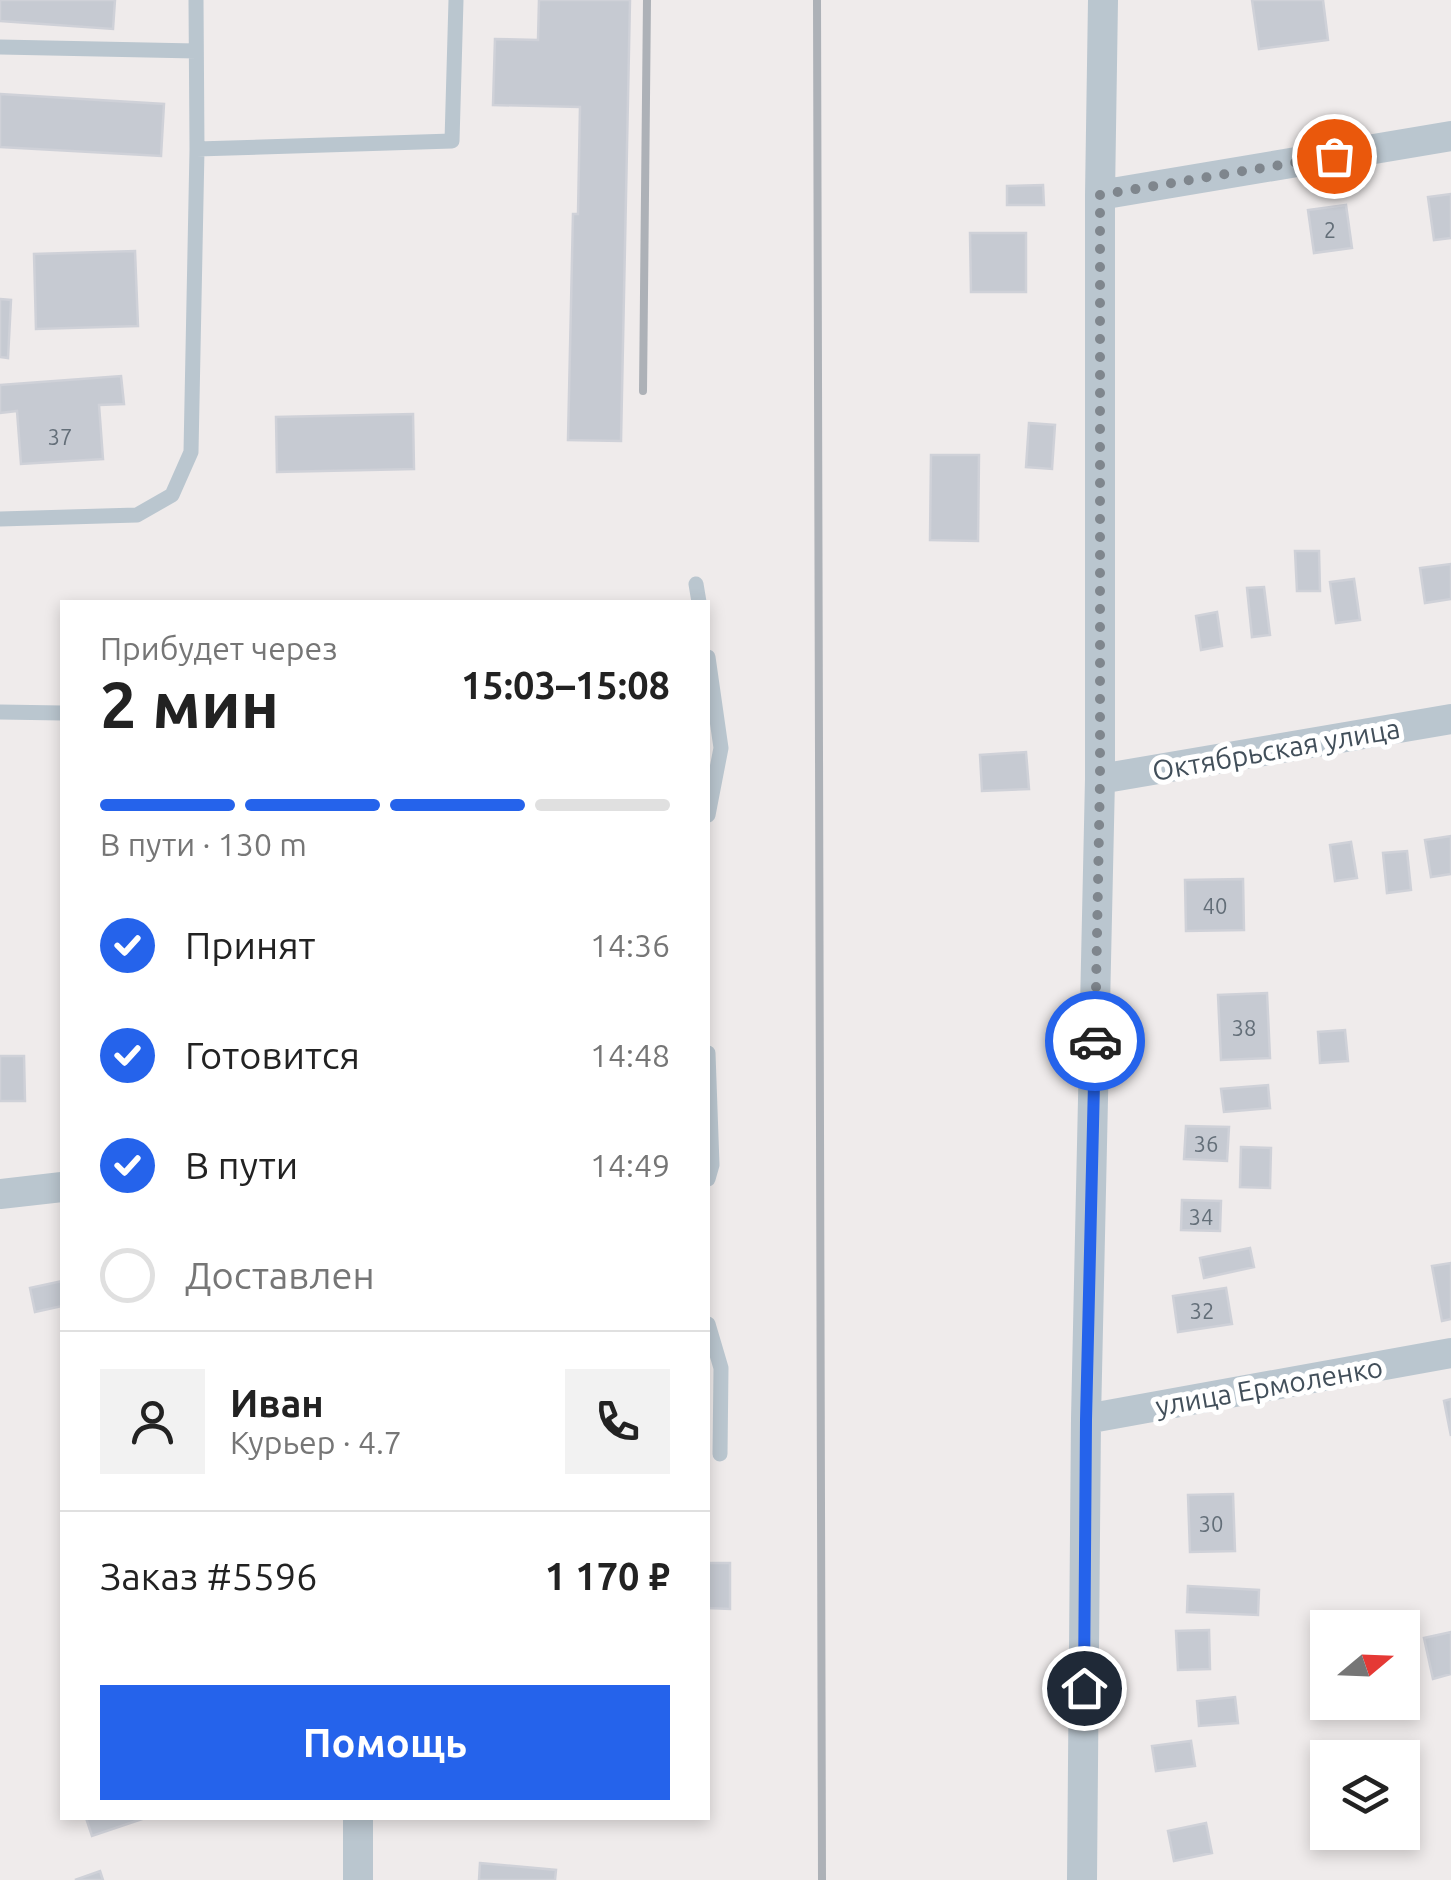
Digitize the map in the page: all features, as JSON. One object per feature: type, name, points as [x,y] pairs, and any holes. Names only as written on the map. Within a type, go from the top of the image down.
[{"type":"street","points":[[1082,1880],[1086,1420],[1100,779],[1103,0]]},
{"type":"street","points":[[1100,195],[1451,136]]},
{"type":"street","name":"Октябрьская улица","points":[[1100,779],[1451,720]]},
{"type":"street","points":[[0,1194],[60,1187]]},
{"type":"street","name":"улица Ермоленко","points":[[1086,1420],[1451,1353]]},
{"type":"street","points":[[358,1820],[358,1880]]},
{"type":"lane","points":[[0,519],[137,515],[172,495],[191,452],[196,0]]},
{"type":"lane","points":[[197,149],[452,141],[456,0]]},
{"type":"lane","points":[[0,47],[196,51]]},
{"type":"lane","points":[[696,584],[699,600]]},
{"type":"lane","points":[[710,670],[722,748],[710,805]]},
{"type":"lane","points":[[0,712],[60,713]]},
{"type":"lane","points":[[710,1110],[710,1172]]},
{"type":"lane","points":[[710,1331],[721,1368],[720,1454]]},
{"type":"building","points":[[0,0],[115,0],[113,29],[0,21]]},
{"type":"building","points":[[539,0],[630,0],[621,441],[568,440],[573,214],[578,214],[580,107],[493,105],[495,39],[538,40]]},
{"type":"building","points":[[1252,0],[1323,0],[1328,40],[1259,49]]},
{"type":"building","points":[[0,94],[164,104],[161,156],[0,147]]},
{"type":"building","points":[[1043,185],[1044,205],[1007,205],[1007,186]]},
{"type":"building","points":[[1451,194],[1451,238],[1434,240],[1428,197]]},
{"type":"building","points":[[1346,205],[1352,248],[1314,253],[1308,210]]},
{"type":"building","points":[[970,233],[1026,233],[1026,292],[971,292]]},
{"type":"building","points":[[135,251],[138,326],[36,329],[34,254]]},
{"type":"building","points":[[0,299],[11,300],[8,358],[0,357]]},
{"type":"building","points":[[121,376],[124,404],[99,405],[103,459],[21,464],[17,411],[0,413],[0,385]]},
{"type":"building","points":[[413,414],[414,469],[277,472],[276,417]]},
{"type":"building","points":[[1029,423],[1055,425],[1052,469],[1026,467]]},
{"type":"building","points":[[931,455],[979,455],[978,541],[930,540]]},
{"type":"building","points":[[1295,551],[1319,551],[1320,591],[1297,591]]},
{"type":"building","points":[[1451,564],[1451,599],[1425,603],[1420,568]]},
{"type":"building","points":[[1354,579],[1360,620],[1336,623],[1330,582]]},
{"type":"building","points":[[1264,587],[1270,635],[1252,637],[1247,588]]},
{"type":"building","points":[[1217,612],[1222,646],[1201,650],[1196,616]]},
{"type":"building","points":[[1026,752],[1029,789],[982,791],[980,755]]},
{"type":"building","points":[[1451,836],[1451,874],[1431,877],[1425,840]]},
{"type":"building","points":[[1351,842],[1357,878],[1335,881],[1330,845]]},
{"type":"building","points":[[1407,851],[1411,890],[1387,893],[1383,853]]},
{"type":"building","points":[[1243,879],[1244,930],[1186,931],[1185,880]]},
{"type":"building","points":[[1267,993],[1270,1058],[1221,1060],[1218,995]]},
{"type":"building","points":[[1345,1030],[1348,1061],[1320,1063],[1318,1032]]},
{"type":"building","points":[[0,1056],[24,1056],[25,1101],[0,1101]]},
{"type":"building","points":[[1268,1085],[1270,1108],[1224,1112],[1221,1089]]},
{"type":"building","points":[[1186,1126],[1229,1127],[1227,1161],[1184,1159]]},
{"type":"building","points":[[1241,1147],[1271,1148],[1270,1188],[1240,1187]]},
{"type":"building","points":[[1182,1200],[1221,1201],[1220,1231],[1181,1230]]},
{"type":"building","points":[[1250,1248],[1254,1267],[1204,1278],[1200,1258]]},
{"type":"building","points":[[1451,1263],[1451,1319],[1442,1321],[1432,1266]]},
{"type":"building","points":[[60,1281],[60,1306],[35,1312],[30,1288]]},
{"type":"building","points":[[1226,1288],[1232,1324],[1178,1332],[1173,1296]]},
{"type":"building","points":[[1451,1399],[1451,1436],[1444,1401]]},
{"type":"building","points":[[1233,1494],[1235,1551],[1190,1552],[1188,1495]]},
{"type":"building","points":[[710,1563],[730,1563],[730,1609],[710,1608]]},
{"type":"building","points":[[1188,1586],[1259,1590],[1258,1615],[1187,1612]]},
{"type":"building","points":[[1209,1630],[1210,1669],[1178,1670],[1176,1631]]},
{"type":"building","points":[[1451,1632],[1451,1674],[1433,1679],[1424,1638]]},
{"type":"building","points":[[1235,1697],[1238,1723],[1199,1726],[1197,1701]]},
{"type":"building","points":[[1191,1741],[1195,1766],[1156,1771],[1152,1746]]},
{"type":"building","points":[[87,1820],[139,1820],[92,1836]]},
{"type":"building","points":[[1206,1823],[1212,1853],[1174,1861],[1168,1831]]},
{"type":"building","points":[[480,1863],[556,1870],[555,1880],[479,1880]]},
{"type":"building","points":[[100,1871],[103,1880],[75,1880]]},
{"type":"railway","points":[[643,391],[647,0]]},
{"type":"railway","points":[[817,0],[822,1880]]},
{"type":"way so far","points":[[1095,1041],[1100,779],[1100,195],[1334,156]]},
{"type":"route","points":[[1084,1688],[1095,1041]]}]
